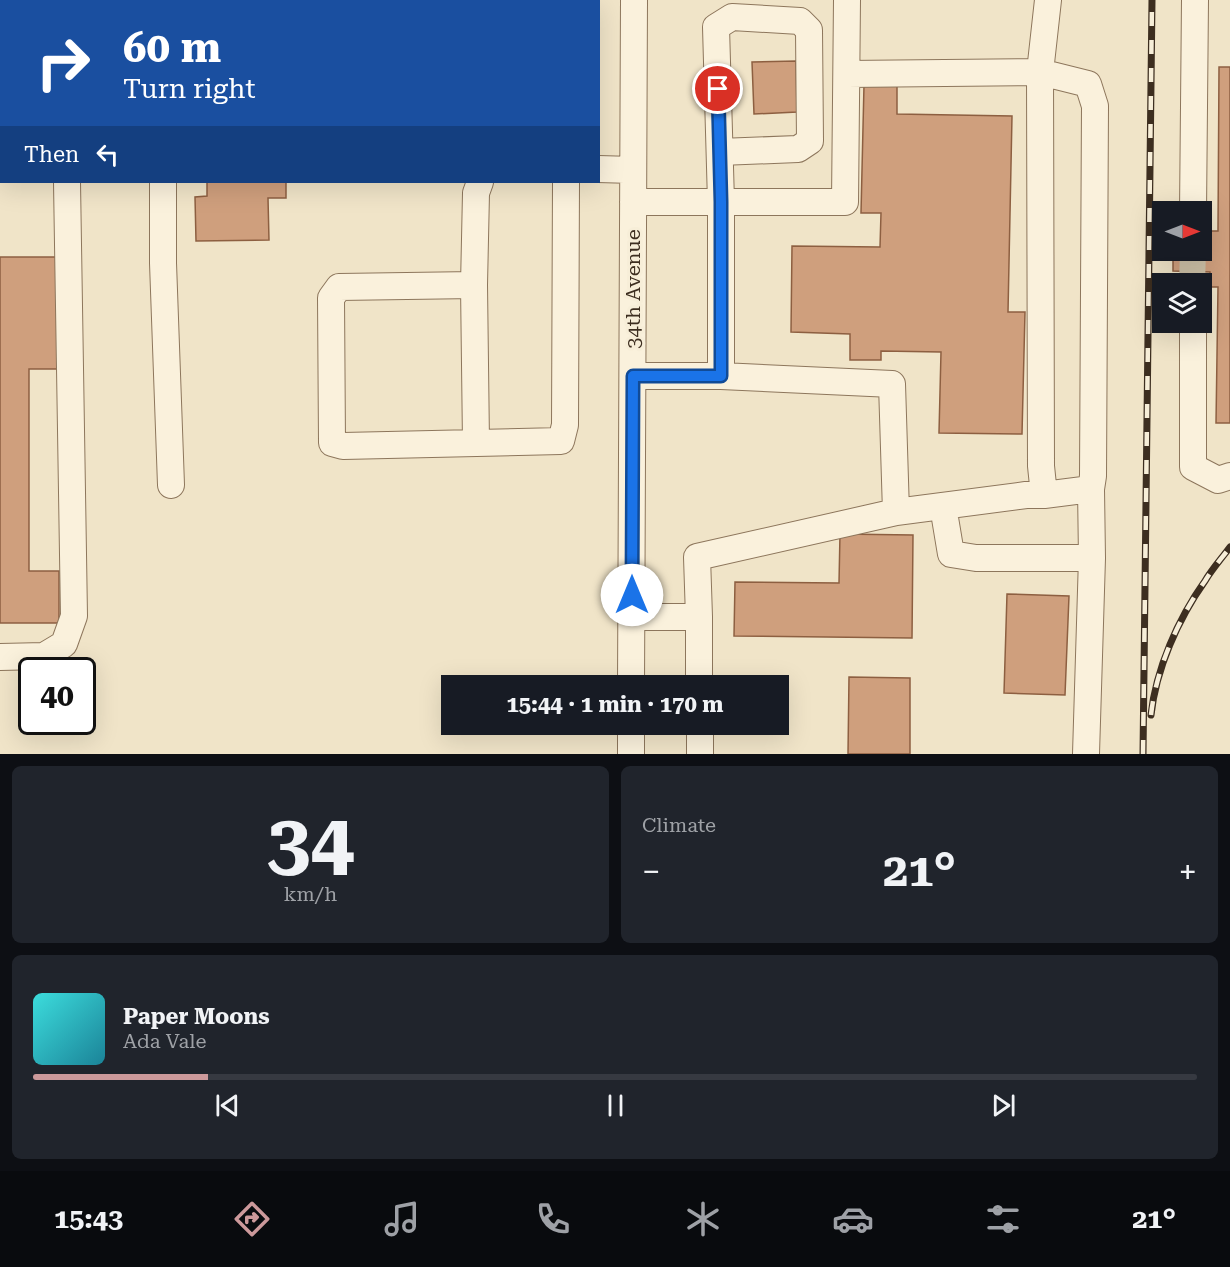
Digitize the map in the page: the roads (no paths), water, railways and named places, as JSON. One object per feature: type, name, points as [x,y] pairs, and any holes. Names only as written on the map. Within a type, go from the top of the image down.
[{"type":"street","name":"34th Avenue","points":[[631,675],[634,0]]},
{"type":"street","points":[[633,202],[845,202],[848,0]]},
{"type":"street","points":[[1044,495],[1041,466],[1040,72],[1048,0]]},
{"type":"street","points":[[1193,201],[1195,0]]},
{"type":"street","points":[[720,152],[798,149],[810,141],[809,30],[800,21],[732,17],[716,27],[721,202],[721,376]]},
{"type":"street","points":[[847,74],[1040,72],[1088,84],[1095,106],[1091,489],[1093,540],[1086,754]]},
{"type":"street","points":[[600,169],[633,170]]},
{"type":"street","points":[[0,657],[44,656],[64,644],[74,616],[68,183]]},
{"type":"street","points":[[163,183],[163,263],[171,485]]},
{"type":"street","points":[[476,443],[474,285],[476,193],[480,183]]},
{"type":"street","points":[[474,285],[339,287],[331,298],[332,443],[343,446],[561,441],[565,425],[566,183]]},
{"type":"street","points":[[1193,333],[1193,467],[1218,480],[1230,476]]},
{"type":"street","points":[[633,376],[721,376],[892,384],[896,512]]},
{"type":"street","points":[[699,675],[697,557],[896,512],[1091,489]]},
{"type":"street","points":[[943,506],[951,554],[976,558],[1092,558]]},
{"type":"street","points":[[631,617],[699,617]]},
{"type":"street","points":[[631,735],[631,754]]},
{"type":"street","points":[[700,735],[700,754]]},
{"type":"tunnel","points":[[1192,273],[1193,261]]},
{"type":"railway","points":[[1143,754],[1152,0]]},
{"type":"railway","points":[[1151,715],[1163,662],[1177,628],[1195,596],[1230,547]]}]
